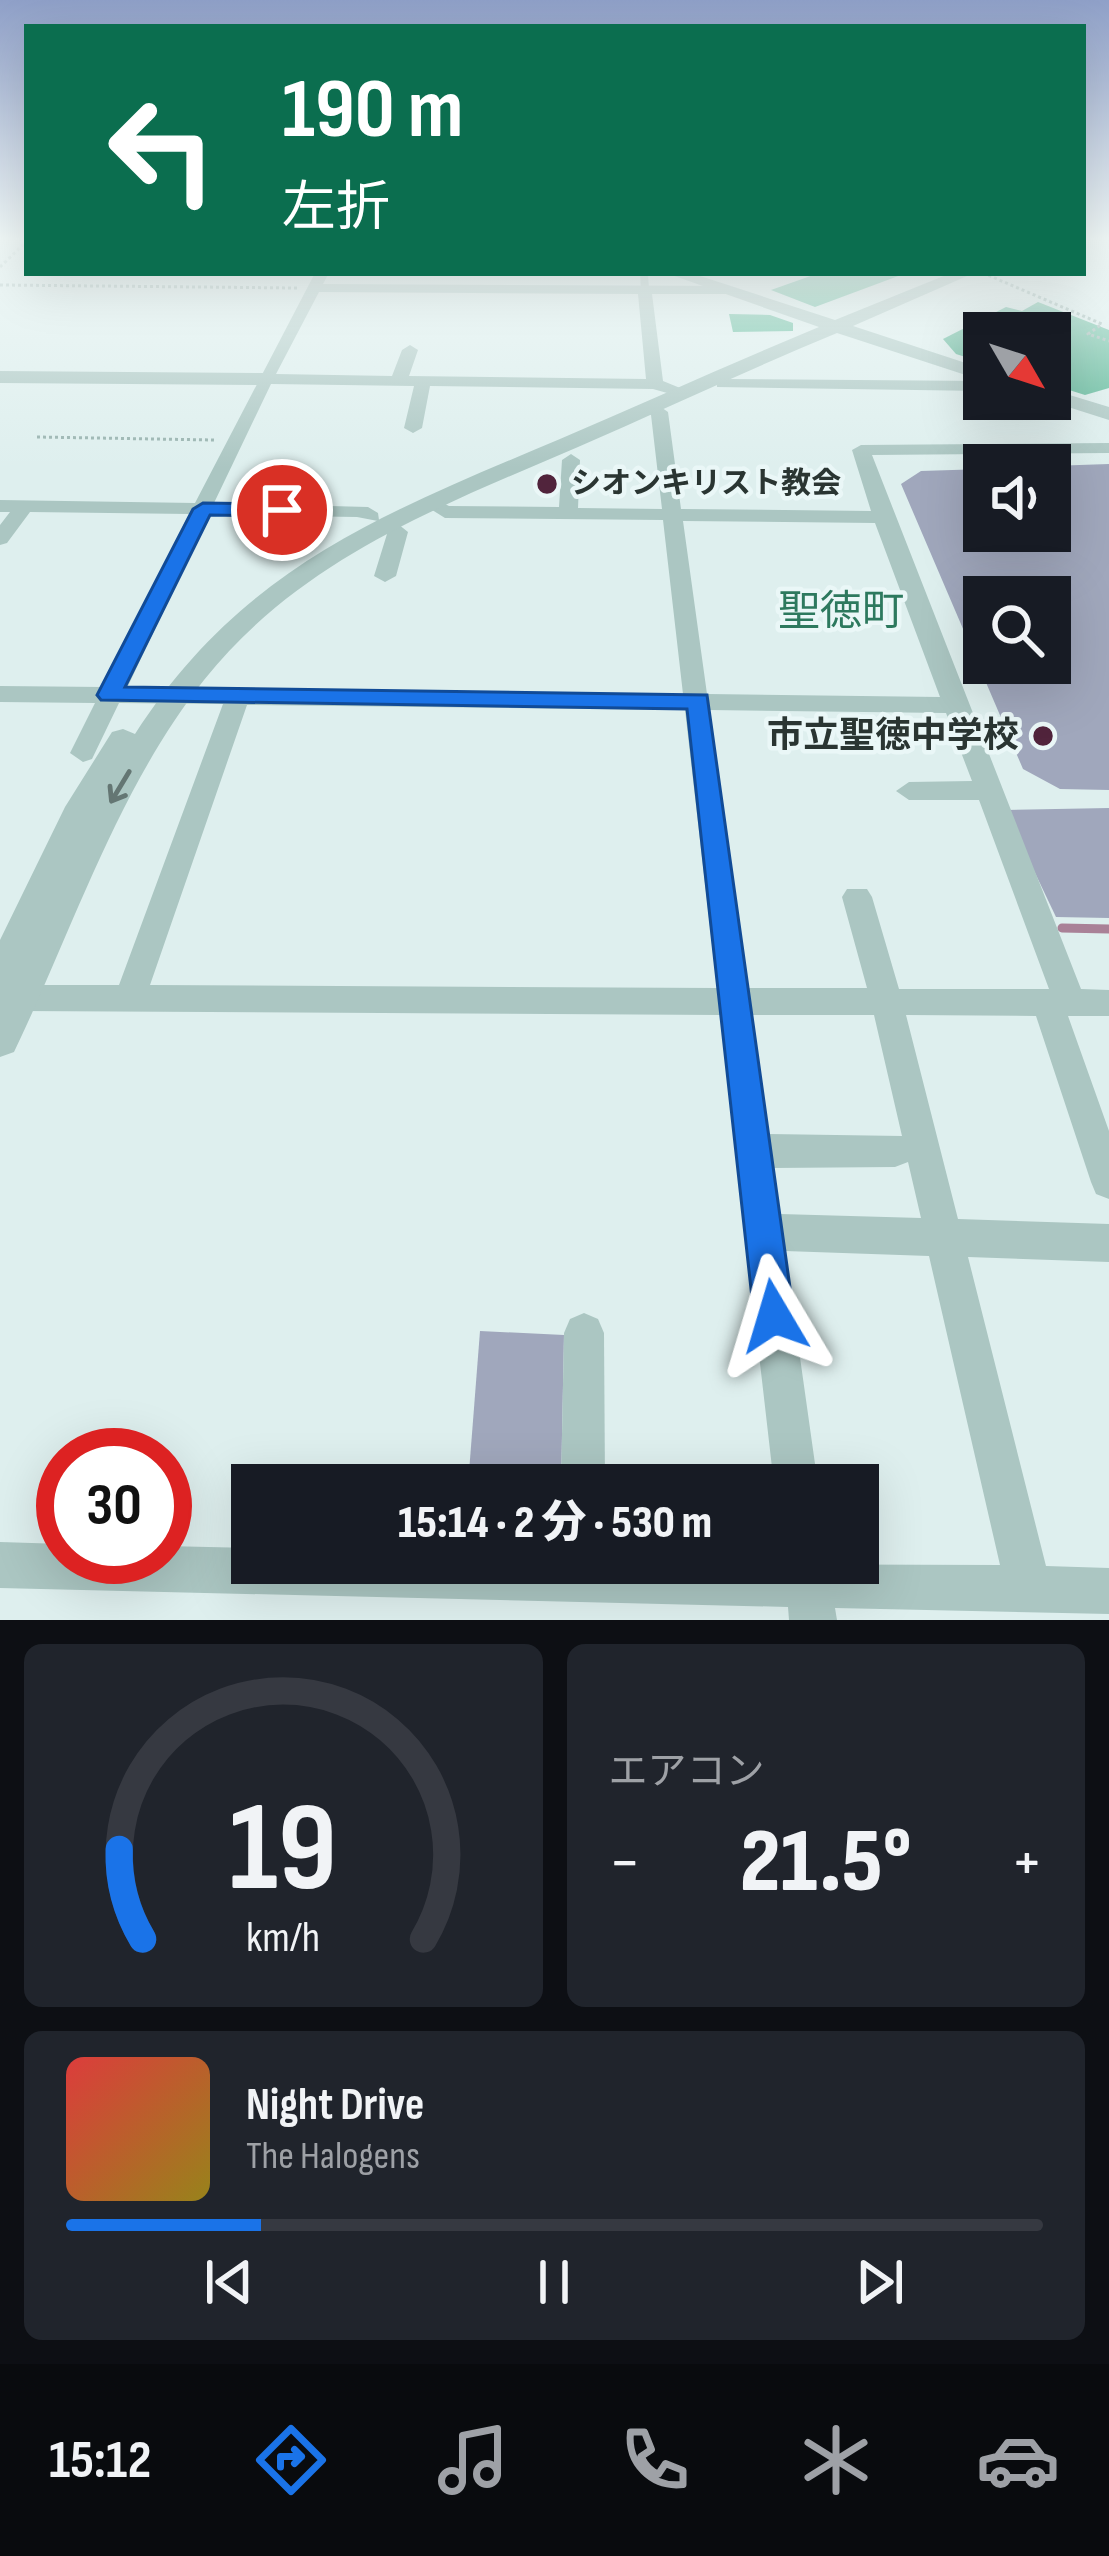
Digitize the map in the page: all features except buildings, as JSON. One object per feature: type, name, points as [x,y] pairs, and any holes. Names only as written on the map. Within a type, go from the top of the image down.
[{"type":"street","points":[[83,753],[299,317]]},
{"type":"street","points":[[649,317],[793,1464]]},
{"type":"street","points":[[811,317],[963,368]]},
{"type":"street","points":[[0,1040],[10,988],[167,694],[232,630],[379,521],[841,317]]},
{"type":"street","points":[[828,322],[843,317]]},
{"type":"street","points":[[399,380],[410,350]]},
{"type":"street","points":[[0,377],[424,380],[662,393]]},
{"type":"street","points":[[413,428],[424,380]]},
{"type":"street","points":[[723,384],[963,386]]},
{"type":"street","points":[[379,521],[430,503],[662,393]]},
{"type":"street","points":[[1071,402],[1109,414]]},
{"type":"street","points":[[1109,448],[862,450],[883,517],[991,790],[1109,1182]]},
{"type":"street","points":[[568,512],[571,460]]},
{"type":"street","points":[[430,503],[445,512],[883,517]]},
{"type":"street","points":[[0,506],[361,511],[398,532],[386,576]]},
{"type":"street","points":[[0,539],[24,507]]},
{"type":"street","points":[[0,694],[956,706]]},
{"type":"street","points":[[130,998],[238,696]]},
{"type":"street","points":[[909,791],[991,790]]},
{"type":"street","points":[[857,897],[1029,1589]]},
{"type":"street","points":[[10,988],[130,998],[1109,1003]]},
{"type":"street","points":[[753,1151],[895,1150]]},
{"type":"street","points":[[764,1232],[1109,1243]]},
{"type":"street","points":[[583,1464],[584,1333]]},
{"type":"street","points":[[0,1564],[231,1566]]},
{"type":"street","points":[[759,1584],[1109,1592]]},
{"type":"path","points":[[1085,317],[1102,324],[1088,334],[1109,341]]},
{"type":"path","points":[[37,437],[238,440]]},
{"type":"shaded area","points":[[1109,464],[1109,790],[1060,789],[1023,769],[987,684],[1071,684],[1071,576],[963,576],[963,629],[901,484],[921,471],[963,470],[963,552],[1071,552],[1071,465]]},
{"type":"shaded area","points":[[1109,808],[1109,918],[1056,917],[1005,810]]},
{"type":"shaded area","points":[[480,1331],[564,1335],[561,1464],[470,1464]]},
{"type":"waterway","points":[[1062,928],[1109,929]]},
{"type":"place","name":"シオンキリスト教会","points":[[547,484]]},
{"type":"place","name":"市立聖徳中学校","points":[[1043,736]]},
{"type":"district","name":"聖徳町","points":[[841,612]]},
{"type":"route","points":[[282,510],[203,509],[110,695],[699,701],[774,1316]]}]
